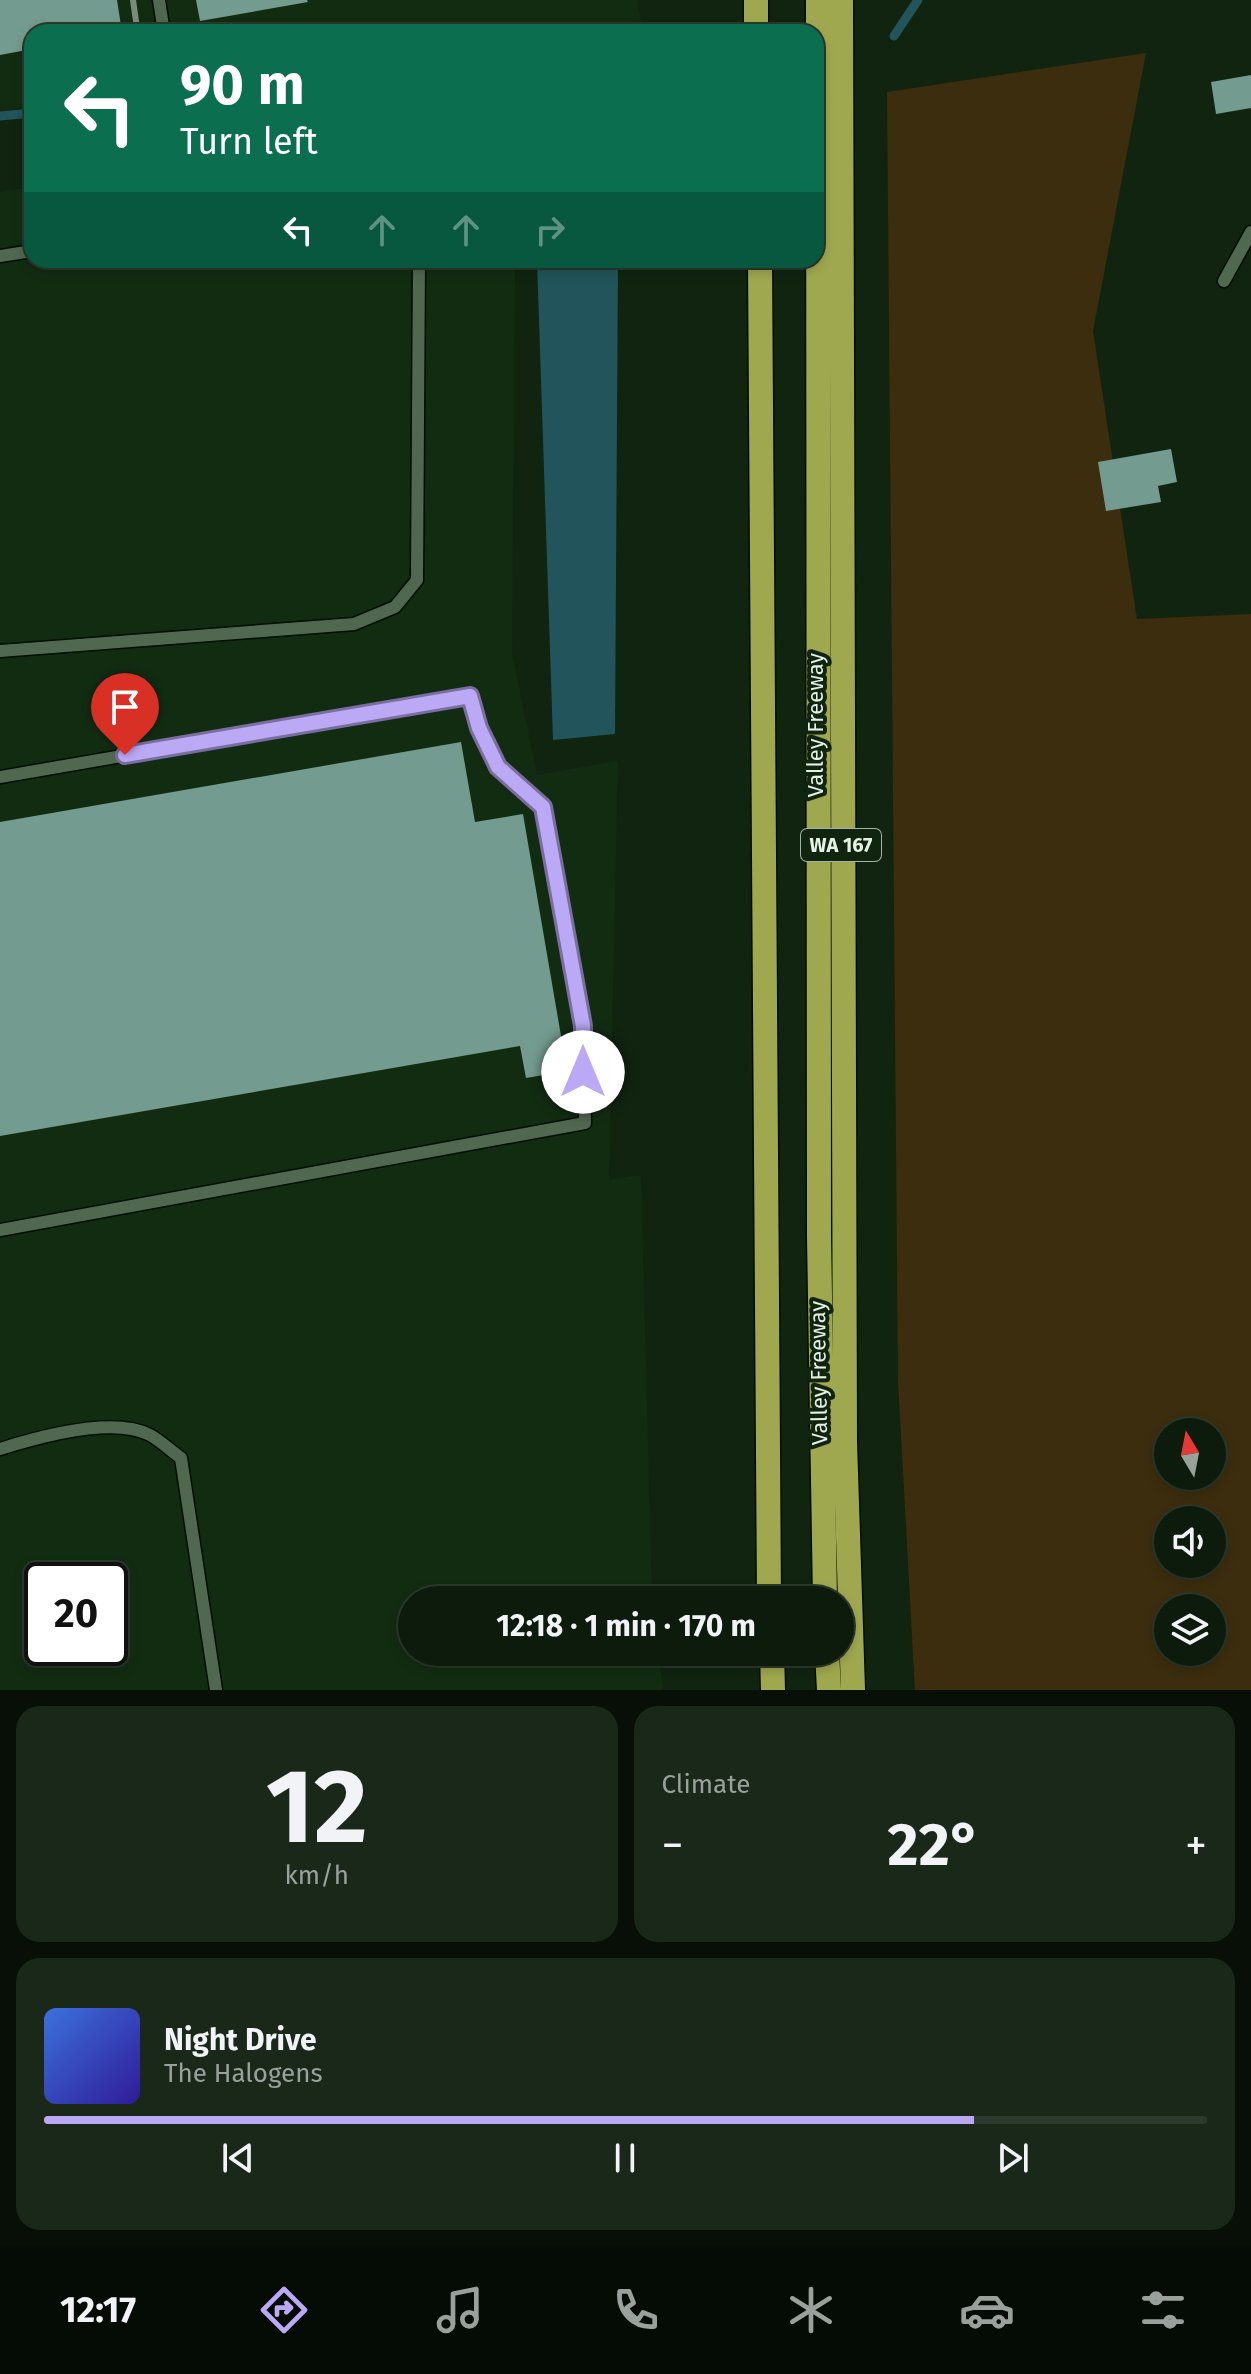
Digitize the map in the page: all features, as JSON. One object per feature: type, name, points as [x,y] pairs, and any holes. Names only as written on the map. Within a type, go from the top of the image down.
[{"type":"highway","points":[[756,0],[756,24]]},
{"type":"highway","points":[[818,0],[818,24]]},
{"type":"highway","name":"Valley Freeway","points":[[841,0],[844,1380],[853,1690]]},
{"type":"highway","points":[[760,268],[769,1586]]},
{"type":"highway","points":[[818,268],[819,1236],[825,1586]]},
{"type":"highway","points":[[772,1666],[773,1690]]},
{"type":"highway","points":[[828,1666],[829,1690]]},
{"type":"lane","points":[[159,0],[163,24]]},
{"type":"lane","points":[[1224,281],[1251,232]]},
{"type":"lane","points":[[0,256],[24,252]]},
{"type":"lane","points":[[0,651],[354,624],[395,607],[417,580],[419,268]]},
{"type":"lane","points":[[0,777],[470,696],[479,728],[498,767],[543,807],[583,1026],[585,1123],[0,1230]]},
{"type":"lane","points":[[0,1449],[87,1429],[132,1429],[150,1435],[181,1458],[216,1690]]},
{"type":"shaded area","points":[[0,0],[637,0],[641,22],[24,24],[24,108],[0,111]]},
{"type":"shaded area","points":[[1146,53],[1093,331],[1137,619],[1251,614],[1251,1690],[915,1690],[898,1381],[887,92]]},
{"type":"shaded area","points":[[24,188],[24,268],[515,268],[512,652],[537,775],[618,761],[609,1180],[641,1175],[652,1586],[398,1586],[398,1666],[660,1666],[663,1690],[0,1690],[0,192]]},
{"type":"water","points":[[537,268],[618,268],[615,734],[553,740]]},
{"type":"building","points":[[0,0],[117,0],[121,24],[24,24],[24,50],[0,55]]},
{"type":"building","points":[[196,0],[307,0],[308,2],[200,21]]},
{"type":"building","points":[[1251,75],[1251,108],[1216,114],[1211,82]]},
{"type":"building","points":[[1171,449],[1177,482],[1158,486],[1161,502],[1106,511],[1098,462]]},
{"type":"building","points":[[461,742],[475,822],[523,814],[567,1071],[526,1078],[520,1046],[0,1136],[0,822]]},
{"type":"waterway","points":[[894,36],[918,0]]},
{"type":"waterway","points":[[0,116],[24,114]]},
{"type":"railway","points":[[133,0],[136,24]]},
{"type":"route","points":[[125,755],[470,696],[479,728],[498,767],[543,807],[583,1026],[583,1072]]}]
